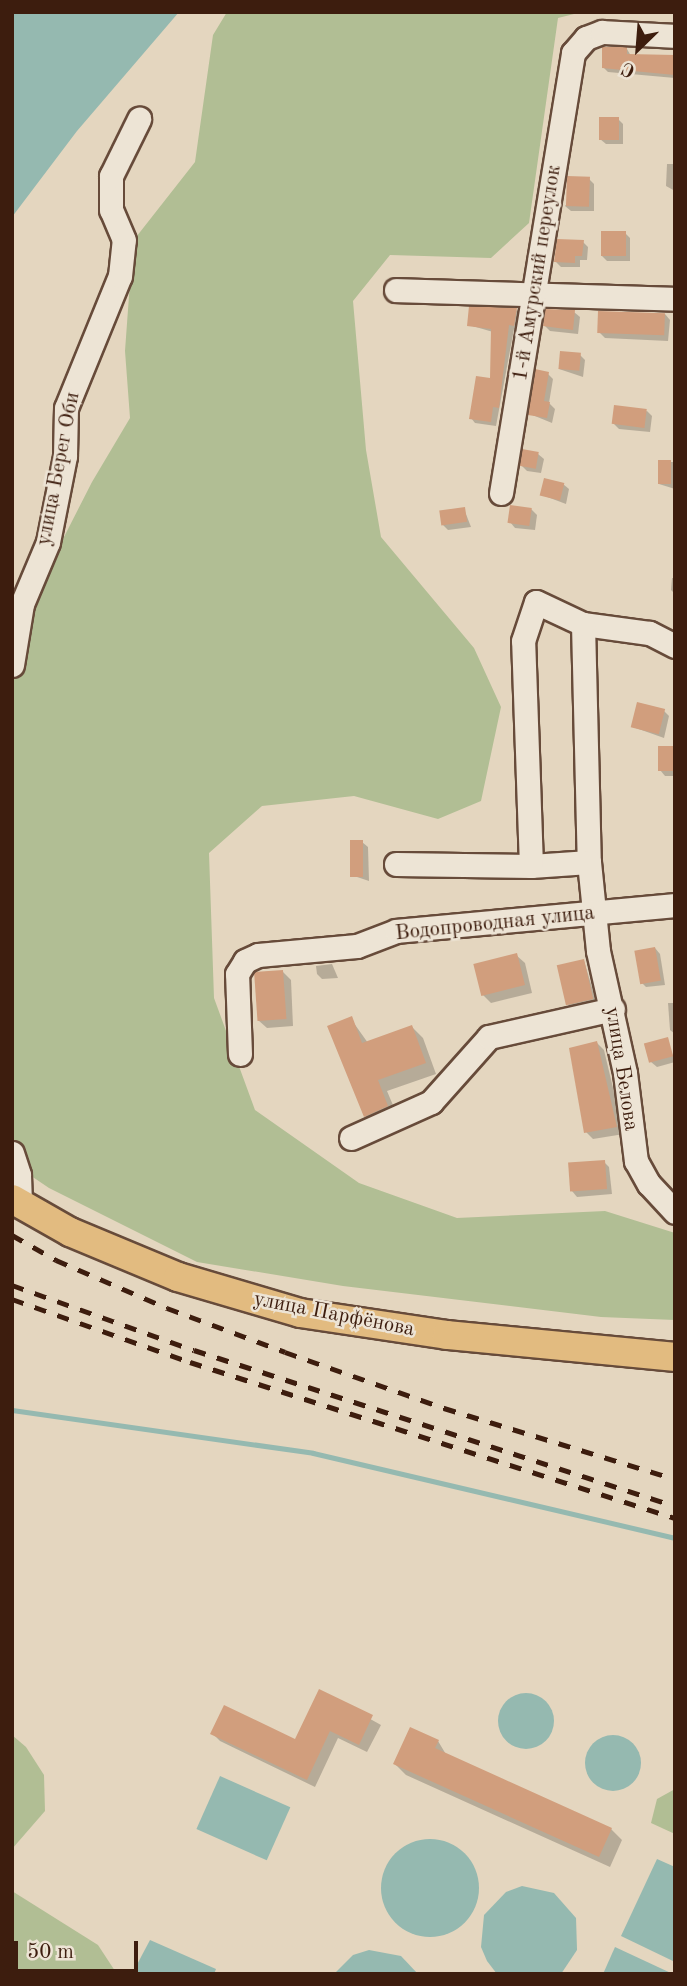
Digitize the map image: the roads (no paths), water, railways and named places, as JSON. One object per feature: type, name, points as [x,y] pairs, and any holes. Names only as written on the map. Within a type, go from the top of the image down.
[{"type":"main road","name":"улица Парфёнова","points":[[16,1201],[71,1232],[178,1277],[300,1313],[447,1335],[675,1357]]},
{"type":"street","name":"1-й Амурский переулок","points":[[501,493],[573,53],[586,38],[602,32],[675,37]]},
{"type":"street","name":"улица Берег Оби","points":[[12,665],[22,604],[48,542],[65,456],[66,408],[120,276],[124,240],[111,210],[111,176],[139,119]]},
{"type":"street","points":[[396,290],[535,292],[675,299]]},
{"type":"street","points":[[531,866],[523,641],[536,602],[583,624],[649,633],[675,646]]},
{"type":"street","name":"улица Белова","points":[[583,624],[589,862],[594,914],[613,1009],[636,1161],[675,1212]]},
{"type":"street","points":[[396,864],[531,866],[589,862]]},
{"type":"street","name":"Водопроводная улица","points":[[240,1054],[237,974],[245,961],[258,955],[357,946],[396,931],[675,905]]},
{"type":"street","points":[[351,1138],[431,1102],[489,1037],[613,1009]]},
{"type":"street","points":[[12,1153],[19,1175],[16,1201]]},
{"type":"water","points":[[12,12],[179,12],[77,131],[12,217]]},
{"type":"water","points":[[526,1693],[537,1695],[546,1701],[552,1710],[552,1732],[546,1741],[537,1747],[526,1749],[515,1747],[506,1741],[500,1732],[498,1721],[500,1710],[506,1701],[515,1695]]},
{"type":"water","points":[[608,1735],[618,1735],[633,1743],[639,1752],[639,1774],[633,1783],[618,1791],[608,1791],[590,1779],[585,1768],[585,1758],[597,1740]]},
{"type":"water","points":[[220,1776],[290,1807],[267,1860],[196,1829]]},
{"type":"water","points":[[430,1839],[449,1842],[465,1853],[476,1869],[479,1888],[476,1907],[465,1923],[449,1934],[430,1937],[411,1934],[395,1923],[384,1907],[381,1888],[384,1869],[395,1853],[411,1842]]},
{"type":"water","points":[[657,1859],[675,1867],[675,1962],[621,1936]]},
{"type":"water","points":[[522,1886],[554,1893],[576,1918],[577,1950],[561,1974],[497,1974],[487,1961],[481,1947],[484,1915],[506,1892]]},
{"type":"water","points":[[150,1940],[216,1969],[214,1974],[132,1974]]},
{"type":"water","points":[[615,1947],[673,1974],[603,1974]]},
{"type":"water","points":[[369,1950],[401,1956],[418,1974],[334,1974],[353,1955]]},
{"type":"waterway","points":[[12,1410],[313,1453],[675,1538]]},
{"type":"railway","points":[[12,1235],[56,1260],[167,1308],[285,1352],[444,1408],[675,1479]]},
{"type":"railway","points":[[12,1285],[194,1350],[675,1506]]},
{"type":"railway","points":[[12,1299],[190,1362],[675,1518]]}]
